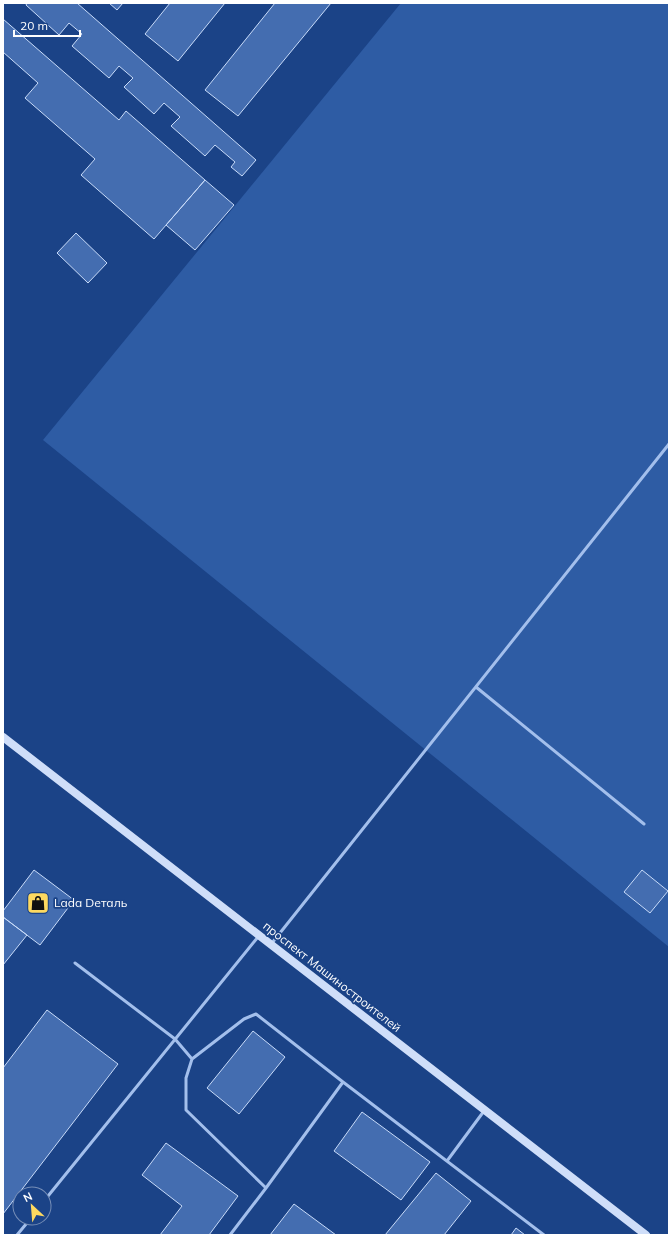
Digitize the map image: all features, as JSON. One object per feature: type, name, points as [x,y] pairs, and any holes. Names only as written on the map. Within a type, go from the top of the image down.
[{"type":"main road","name":"проспект Машиностроителей","points":[[3,737],[646,1235]]},
{"type":"lane","points":[[271,945],[669,444]]},
{"type":"lane","points":[[476,687],[644,824]]},
{"type":"lane","points":[[52,1191],[259,936]]},
{"type":"lane","points":[[75,963],[175,1039],[192,1059]]},
{"type":"lane","points":[[266,1188],[186,1110],[186,1078],[192,1059],[244,1019],[256,1014],[544,1235]]},
{"type":"lane","points":[[230,1235],[343,1082]]},
{"type":"lane","points":[[447,1161],[485,1110]]},
{"type":"lane","points":[[17,1235],[24,1226]]},
{"type":"shaded area","points":[[401,3],[669,3],[669,947],[43,440]]},
{"type":"building","points":[[27,3],[77,3],[256,160],[242,176],[231,167],[235,162],[215,145],[205,156],[171,126],[180,117],[164,103],[154,114],[124,87],[133,78],[119,66],[109,78],[72,46],[82,34],[69,23],[59,35],[26,5]]},
{"type":"building","points":[[109,3],[123,3],[117,10]]},
{"type":"building","points":[[170,3],[225,3],[178,61],[145,34]]},
{"type":"building","points":[[275,3],[331,3],[238,116],[205,90]]},
{"type":"building","points":[[3,19],[119,120],[126,111],[205,180],[154,239],[81,175],[95,159],[25,98],[38,83],[3,52]]},
{"type":"building","points":[[205,180],[234,205],[195,250],[166,225]]},
{"type":"building","points":[[76,233],[107,263],[88,283],[57,253]]},
{"type":"building","points":[[34,870],[74,900],[40,945],[3,917],[3,911]]},
{"type":"building","points":[[642,870],[668,891],[650,913],[624,892]]},
{"type":"building","points":[[3,917],[27,935],[3,965]]},
{"type":"building","points":[[47,1010],[118,1064],[24,1186],[12,1186],[12,1202],[3,1214],[3,1068]]},
{"type":"building","points":[[253,1031],[285,1057],[239,1114],[207,1088]]},
{"type":"building","points":[[362,1112],[430,1162],[401,1200],[334,1151]]},
{"type":"building","points":[[166,1143],[238,1196],[209,1235],[160,1235],[182,1206],[142,1175]]},
{"type":"building","points":[[436,1173],[471,1201],[444,1235],[385,1235]]},
{"type":"building","points":[[294,1204],[336,1235],[270,1235]]},
{"type":"building","points":[[516,1228],[525,1235],[511,1235]]},
{"type":"place","name":"Lada Dеталь","points":[[38,903]]}]
